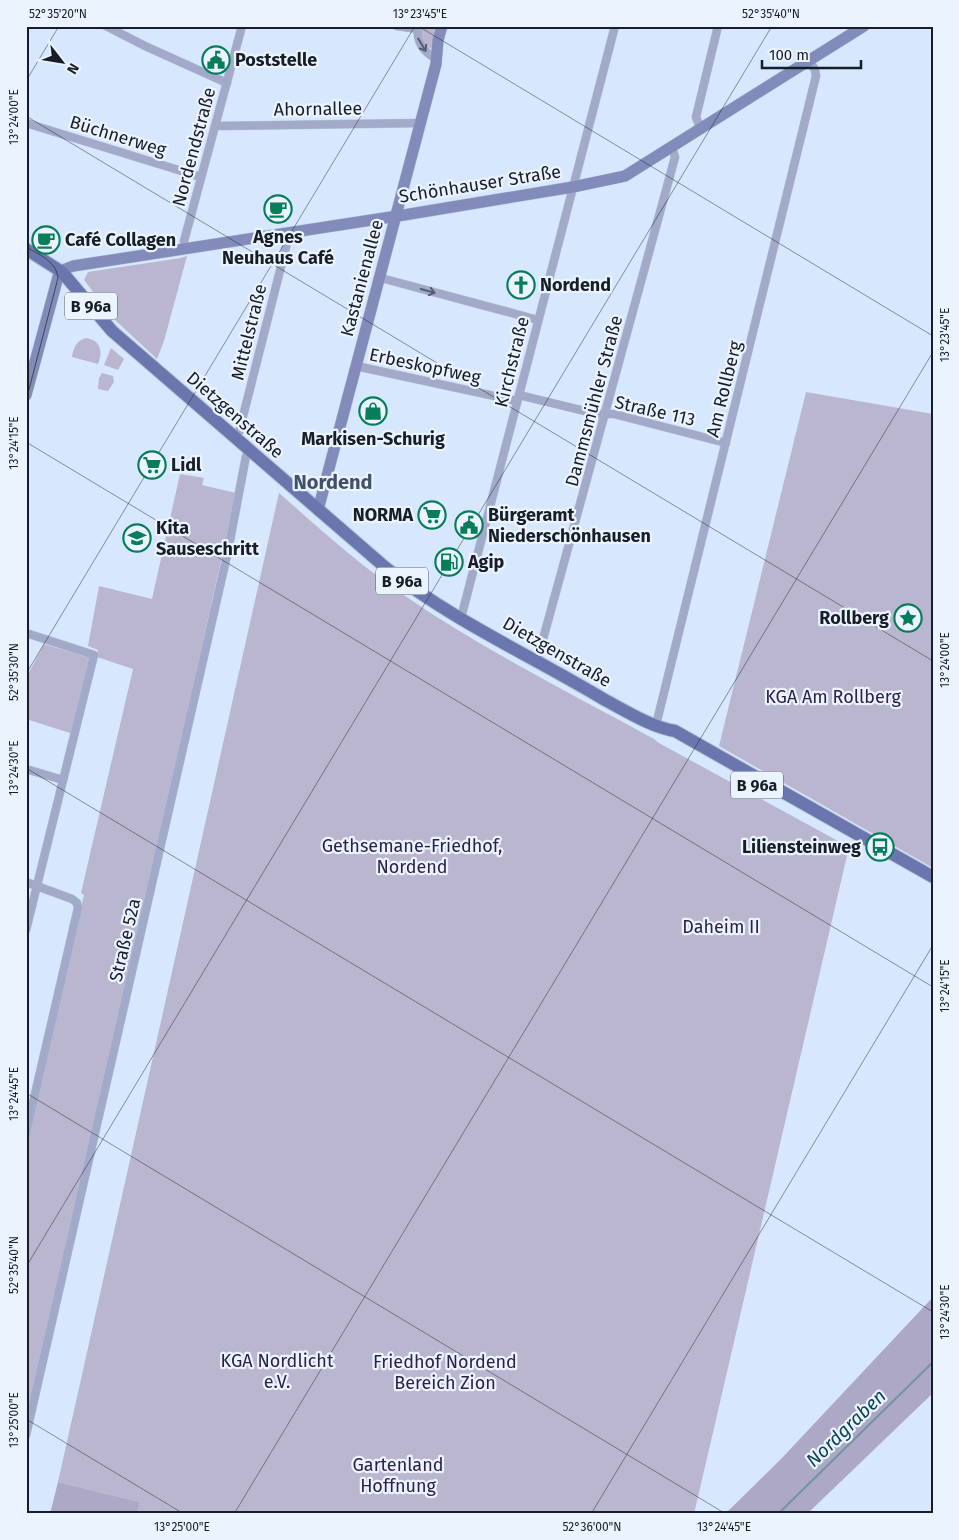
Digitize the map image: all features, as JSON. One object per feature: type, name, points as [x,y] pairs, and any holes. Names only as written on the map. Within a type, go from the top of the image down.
[{"type":"main road","name":"Dietzgenstraße","points":[[26,249],[62,272],[112,331],[394,575],[461,618],[630,713],[675,731],[933,886]]},
{"type":"main road","name":"Dietzgenstraße","points":[[851,835],[933,877]]},
{"type":"street","points":[[106,26],[145,46],[227,82]]},
{"type":"street","name":"Nordendstraße","points":[[185,248],[184,241],[242,26]]},
{"type":"street","points":[[397,26],[418,28],[418,38],[422,48],[429,55],[437,59]]},
{"type":"street","name":"Kastanienallee","points":[[318,510],[421,123],[437,59],[438,40],[442,26]]},
{"type":"street","name":"Kirchstraße","points":[[461,618],[615,26]]},
{"type":"street","points":[[701,130],[696,117],[718,26]]},
{"type":"street","name":"Schönhauser Straße","points":[[62,272],[73,266],[86,263],[396,216],[573,187],[625,176],[864,26]]},
{"type":"street","name":"Am Rollberg","points":[[661,727],[726,443],[816,76],[809,60]]},
{"type":"street","name":"Büchnerweg","points":[[26,123],[201,177]]},
{"type":"street","name":"Ahornallee","points":[[215,126],[421,123]]},
{"type":"street","name":"Dammsmühler Straße","points":[[537,661],[675,157],[672,148]]},
{"type":"street","name":"Mittelstraße","points":[[235,437],[239,432],[288,239],[288,232]]},
{"type":"street","points":[[27,388],[58,276],[62,272]]},
{"type":"street","points":[[381,278],[538,320]]},
{"type":"street","name":"Erbeskopfweg","points":[[356,366],[518,398]]},
{"type":"street","name":"Straße 113","points":[[518,398],[597,414],[622,416],[726,443]]},
{"type":"street","name":"Straße 52a","points":[[26,1435],[220,584],[246,456],[250,451]]},
{"type":"street","points":[[26,633],[94,655],[26,930]]},
{"type":"street","points":[[26,769],[63,780]]},
{"type":"street","points":[[26,882],[72,899],[78,908],[26,1133]]},
{"type":"green space","points":[[422,26],[437,26],[432,49],[424,43]]},
{"type":"green space","points":[[187,256],[164,341],[157,359],[114,319],[84,280],[88,272]]},
{"type":"green space","points":[[86,338],[95,341],[100,347],[98,364],[72,357],[76,345]]},
{"type":"green space","points":[[111,348],[124,359],[118,370],[104,365]]},
{"type":"green space","points":[[102,373],[113,376],[114,382],[108,391],[98,389],[99,378]]},
{"type":"green space","name":"KGA Am Rollberg","points":[[806,392],[933,414],[933,868],[719,746]]},
{"type":"green space","points":[[180,474],[204,478],[202,485],[236,493],[26,1435],[26,1148],[84,895],[81,893],[133,669],[97,657],[98,650],[88,646],[99,586],[152,599]]},
{"type":"green space","points":[[279,493],[374,574],[468,636],[849,847],[694,1514],[137,1514],[140,1502],[58,1482]]},
{"type":"green space","points":[[44,644],[90,658],[73,734],[26,719],[26,678]]},
{"type":"shaded area","points":[[933,1297],[933,1393],[807,1514],[725,1514],[781,1459]]},
{"type":"shaded area","points":[[58,1482],[140,1502],[137,1514],[50,1514]]},
{"type":"waterway","name":"Nordgraben","points":[[778,1514],[933,1362]]},
{"type":"tram line","points":[[26,247],[51,263],[57,272],[58,278],[26,401]]},
{"type":"place","name":"Poststelle","points":[[216,60]]},
{"type":"place","name":"Agnes Neuhaus Café","points":[[278,209]]},
{"type":"place","name":"Café Collagen","points":[[46,240]]},
{"type":"place","name":"Nordend","points":[[521,285]]},
{"type":"place","name":"Markisen-Schurig","points":[[373,411]]},
{"type":"place","name":"Lidl","points":[[152,465]]},
{"type":"place","name":"NORMA","points":[[432,515]]},
{"type":"place","name":"Bürgeramt Niederschönhausen","points":[[469,525]]},
{"type":"place","name":"Kita Sauseschritt","points":[[137,538]]},
{"type":"place","name":"Agip","points":[[449,562]]},
{"type":"place","name":"Rollberg","points":[[908,618]]},
{"type":"place","name":"Liliensteinweg","points":[[880,847]]},
{"type":"district","name":"Nordend","points":[[333,482]]},
{"type":"park label","name":"Gethsemane-Friedhof, Nordend","points":[[412,856]]},
{"type":"park label","name":"Daheim II","points":[[721,927]]},
{"type":"park label","name":"KGA Nordlicht e.V.","points":[[277,1371]]},
{"type":"park label","name":"Friedhof Nordend Bereich Zion","points":[[445,1372]]},
{"type":"park label","name":"Gartenland Hoffnung","points":[[398,1475]]}]
